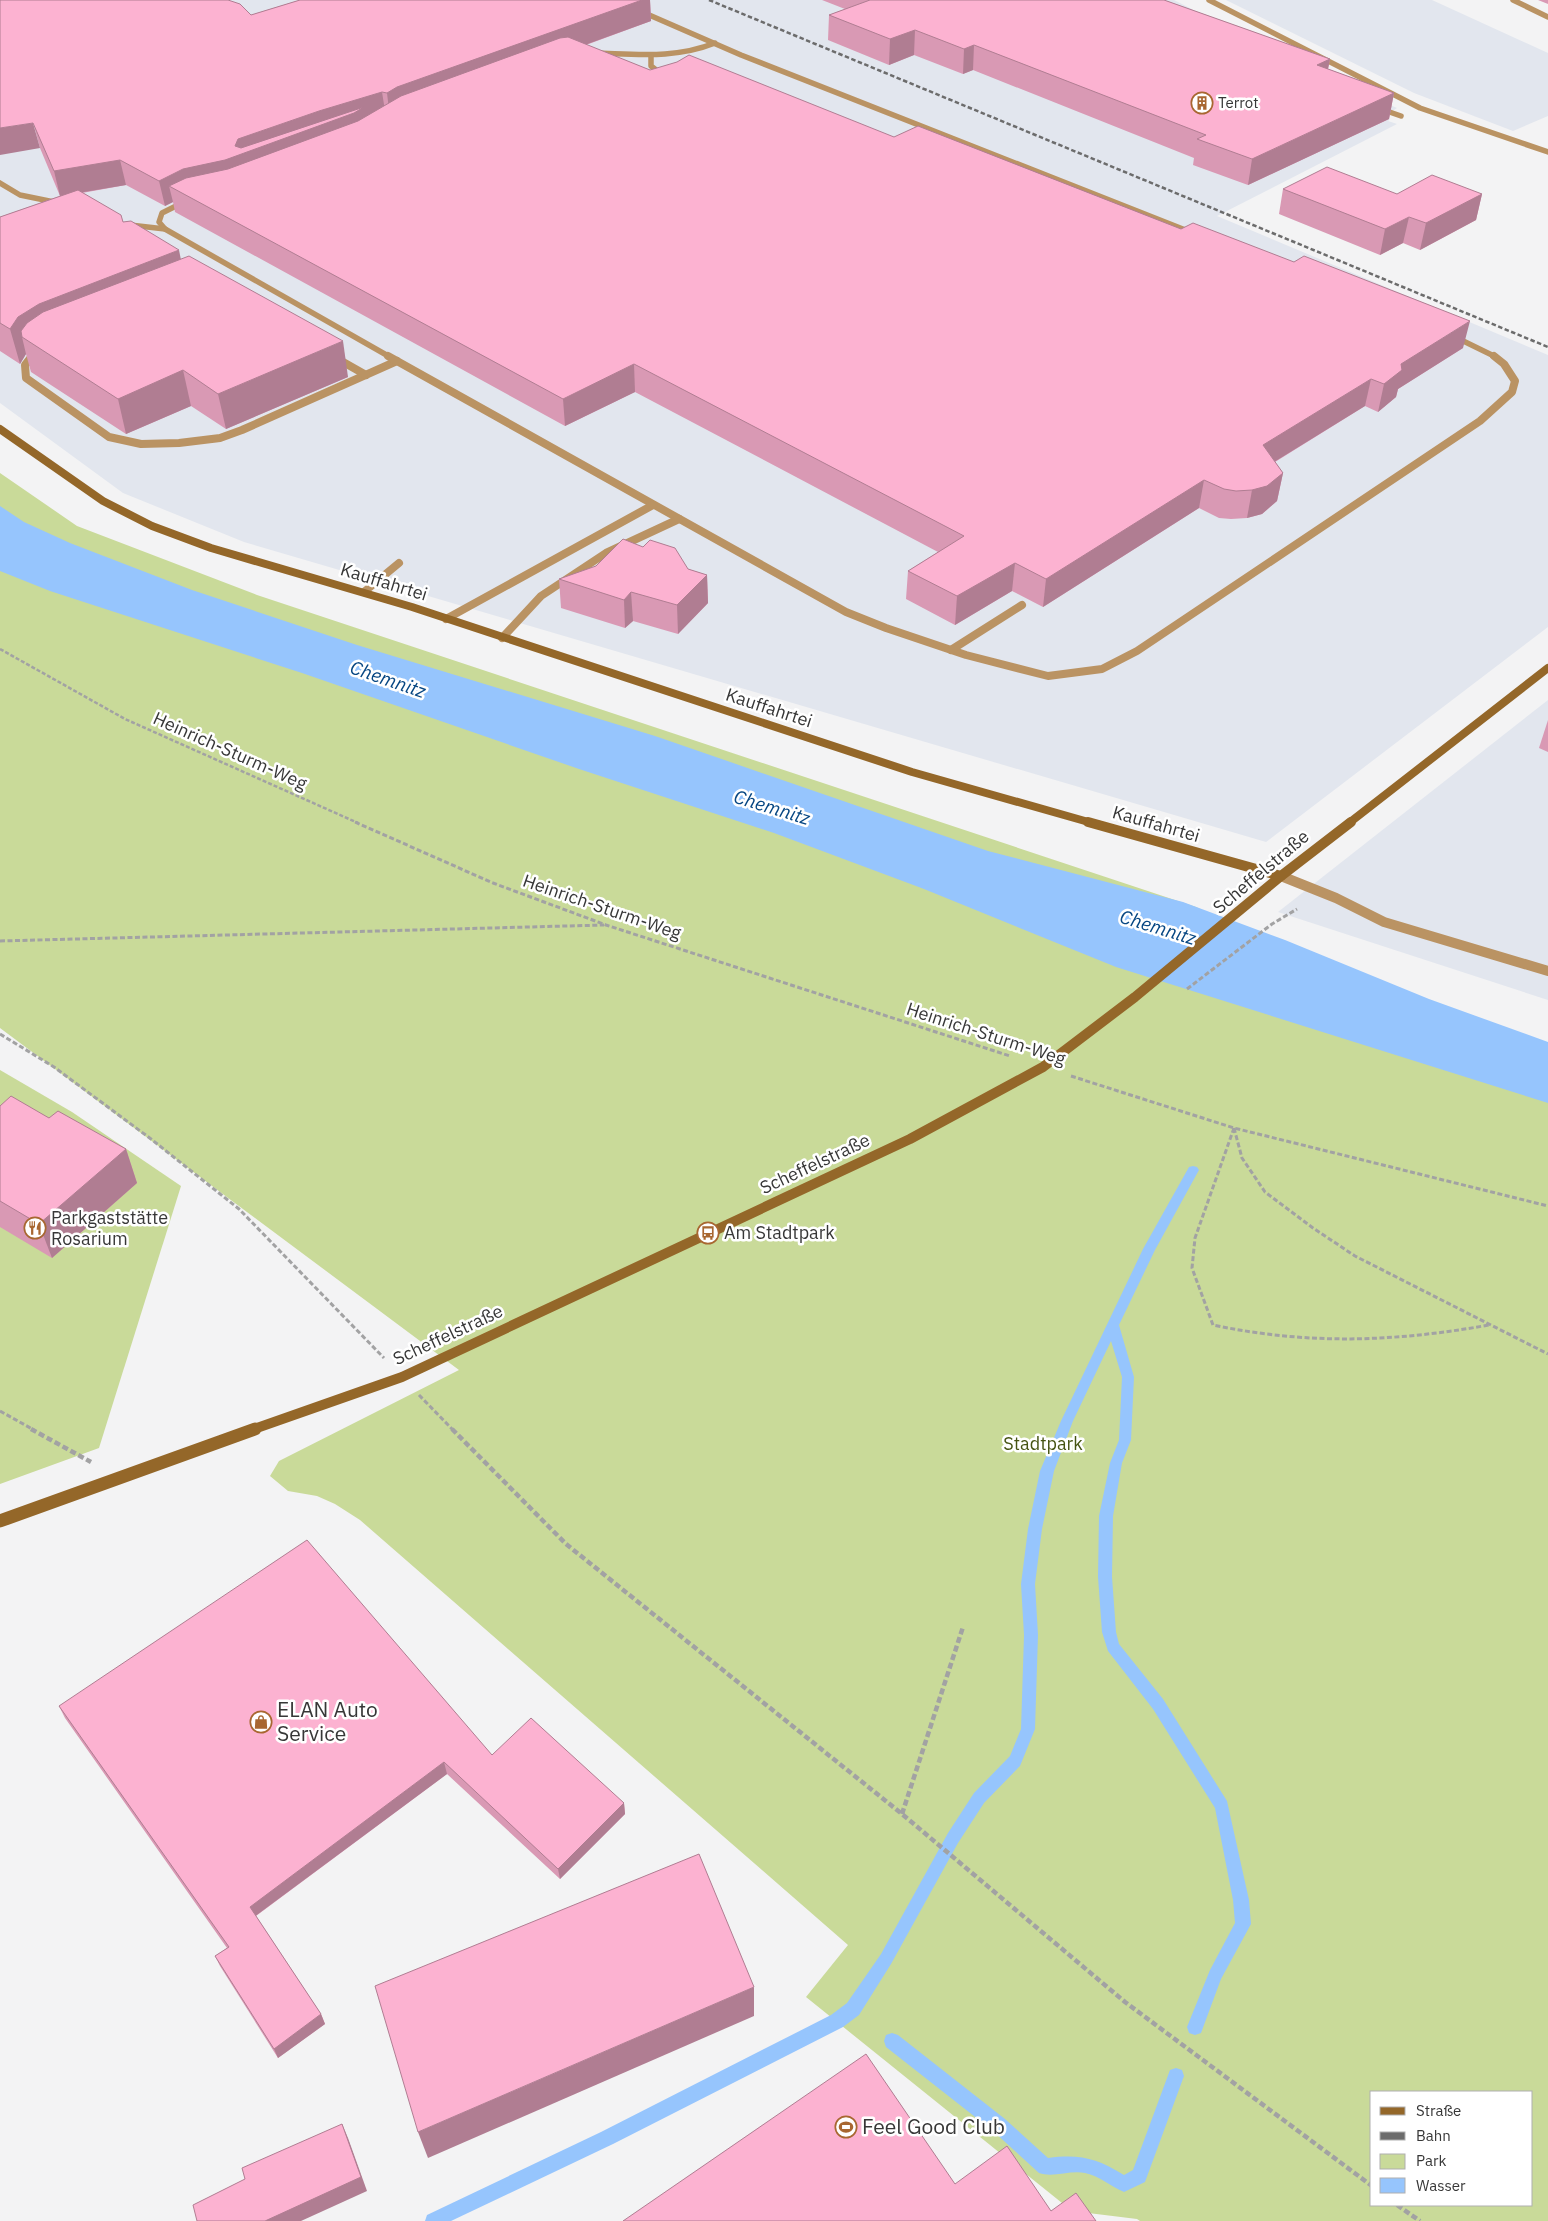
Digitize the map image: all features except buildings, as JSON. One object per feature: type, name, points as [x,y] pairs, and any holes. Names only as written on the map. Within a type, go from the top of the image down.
[{"type":"main road","name":"Kauffahrtei","points":[[0,429],[103,501],[152,526],[211,548],[364,592],[912,772],[1281,876]]},
{"type":"main road","name":"Scheffelstraße","points":[[0,1521],[117,1477],[402,1377],[910,1139],[1043,1067],[1135,997],[1242,911],[1281,876],[1548,668]]},
{"type":"street","points":[[1209,0],[1420,108],[1548,152]]},
{"type":"street","points":[[1513,0],[1548,17]]},
{"type":"street","points":[[633,8],[715,44],[1203,237]]},
{"type":"street","points":[[582,53],[651,56],[679,55],[715,44]]},
{"type":"street","points":[[651,56],[651,66],[668,78]]},
{"type":"street","points":[[1372,105],[1401,116]]},
{"type":"street","points":[[0,183],[9,191],[20,196],[67,204]]},
{"type":"street","points":[[190,199],[162,213],[159,222],[165,229],[653,505],[846,612],[951,650],[1048,676],[1102,669],[1138,651],[1480,421],[1512,392],[1515,381],[1509,367],[1489,352],[1444,332]]},
{"type":"street","points":[[125,224],[165,229]]},
{"type":"street","points":[[167,239],[175,235]]},
{"type":"street","points":[[301,315],[309,312]]},
{"type":"street","points":[[43,348],[24,365],[26,378],[109,437],[141,444],[179,443],[220,438],[397,361]]},
{"type":"street","points":[[332,355],[366,375]]},
{"type":"street","points":[[446,619],[653,505]]},
{"type":"street","points":[[502,638],[541,596],[606,553],[679,519]]},
{"type":"street","points":[[364,592],[399,563]]},
{"type":"street","points":[[951,650],[1022,605]]},
{"type":"street","name":"Kauffahrtei","points":[[1281,876],[1336,898],[1384,922],[1548,971]]},
{"type":"path","name":"Heinrich-Sturm-Weg","points":[[0,649],[125,719],[493,883],[606,925],[1234,1128],[1548,1206]]},
{"type":"path","points":[[1181,993],[1272,924]]},
{"type":"path","points":[[0,941],[606,925]]},
{"type":"path","points":[[0,1034],[84,1089],[239,1209],[566,1544],[902,1814],[1125,2002],[1370,2185]]},
{"type":"path","points":[[1234,1128],[1195,1238],[1192,1268],[1213,1325],[1255,1335],[1340,1342],[1427,1337],[1489,1325]]},
{"type":"path","points":[[1234,1128],[1242,1158],[1265,1192],[1312,1228],[1355,1256],[1548,1354]]},
{"type":"path","points":[[0,1411],[117,1477]]},
{"type":"path","points":[[902,1814],[963,1627]]},
{"type":"path","points":[[1398,2206],[1420,2221]]},
{"type":"shaded area","points":[[0,0],[1174,0],[1311,70],[1397,108],[1385,116],[1390,119],[1388,121],[1397,124],[1217,216],[1548,355],[1548,627],[1266,842],[244,542],[123,493],[0,403]]},
{"type":"shaded area","points":[[1226,0],[1432,0],[1548,53],[1548,116],[1513,131],[1414,93]]},
{"type":"shaded area","points":[[1548,700],[1548,1000],[1278,912]]},
{"type":"green space","name":"Stadtpark","points":[[0,473],[77,526],[257,595],[1196,907],[1548,1088],[1548,2221],[1140,2221],[1137,2219],[1072,2211],[806,1997],[848,1945],[360,1520],[335,1504],[317,1496],[288,1491],[270,1476],[279,1461],[459,1370],[0,1028]]},
{"type":"green space","points":[[0,1070],[72,1112],[181,1186],[99,1448],[0,1484]]},
{"type":"water","name":"Chemnitz","points":[[0,506],[24,522],[70,543],[192,590],[357,645],[655,736],[988,851],[1183,902],[1285,940],[1429,999],[1548,1042],[1548,1103],[1116,967],[924,889],[774,833],[579,769],[302,673],[50,591],[0,571]]},
{"type":"waterway","points":[[433,2221],[607,2138],[837,2021],[853,2009],[886,1959],[953,1838],[979,1798],[1015,1761],[1028,1729],[1031,1635],[1028,1584],[1035,1529],[1047,1471],[1067,1421],[1149,1249],[1193,1170]]},
{"type":"waterway","points":[[1113,1325],[1128,1377],[1125,1440],[1116,1463],[1106,1516],[1105,1577],[1109,1632],[1113,1647],[1158,1704],[1222,1806],[1241,1900],[1243,1924],[1215,1975],[1195,2027]]},
{"type":"waterway","points":[[892,2041],[999,2125],[1045,2167],[1070,2164],[1087,2165],[1124,2184],[1139,2176],[1176,2076]]},
{"type":"railway","points":[[709,0],[1548,347]]},
{"type":"place","name":"Terrot","points":[[1202,103]]},
{"type":"place","name":"Parkgaststätte Rosarium","points":[[35,1228]]},
{"type":"place","name":"Am Stadtpark","points":[[708,1233]]},
{"type":"place","name":"ELAN Auto Service","points":[[261,1722]]},
{"type":"place","name":"Feel Good Club","points":[[846,2127]]}]
